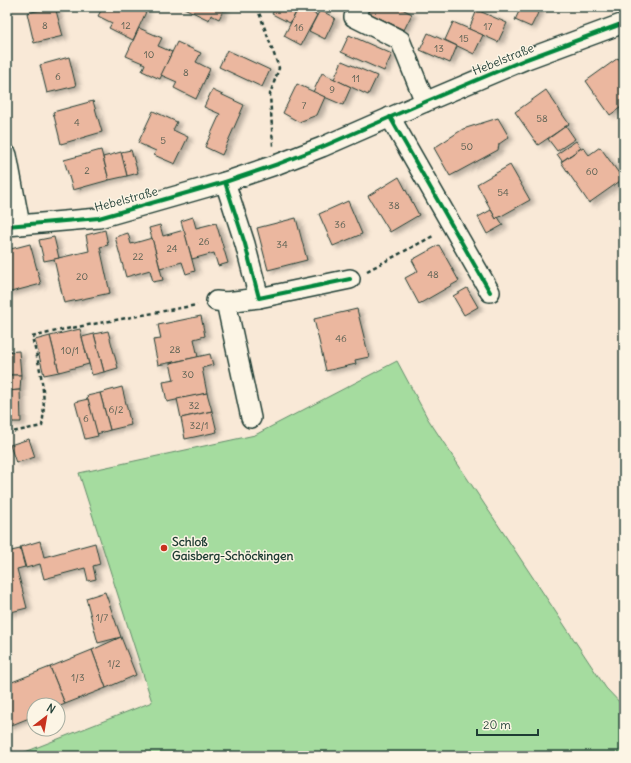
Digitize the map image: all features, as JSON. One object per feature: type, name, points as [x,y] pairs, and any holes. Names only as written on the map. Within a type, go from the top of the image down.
[{"type":"street","points":[[359,7],[354,17],[400,40],[424,102]]},
{"type":"street","points":[[621,7],[624,11]]},
{"type":"street","name":"Hebelstraße","points":[[13,226],[99,218],[225,182],[322,147],[524,60],[624,23]]},
{"type":"street","points":[[390,117],[490,292]]},
{"type":"street","points":[[7,155],[13,226]]},
{"type":"street","points":[[225,182],[245,244],[259,298]]},
{"type":"street","points":[[251,418],[221,302],[259,298],[350,279]]},
{"type":"path","points":[[257,7],[279,68],[270,94],[273,146],[278,164]]},
{"type":"path","points":[[350,279],[452,225]]},
{"type":"path","points":[[7,433],[42,426],[44,412],[42,379],[32,337],[61,330],[221,302]]},
{"type":"green space","points":[[397,361],[428,419],[606,688],[624,707],[624,756],[15,756],[152,702],[79,473],[255,435]]},
{"type":"building","points":[[55,7],[63,36],[34,43],[27,13]]},
{"type":"building","points":[[103,7],[136,7],[146,12],[133,40],[109,28],[112,23],[98,16]]},
{"type":"building","points":[[225,7],[219,19],[211,15],[209,20],[184,8]]},
{"type":"building","points":[[276,7],[299,7],[290,23],[272,14]]},
{"type":"building","points":[[299,7],[317,15],[301,45],[284,36]]},
{"type":"building","points":[[364,7],[398,7],[412,14],[404,30],[363,10]]},
{"type":"building","points":[[521,7],[541,7],[531,27],[515,20]]},
{"type":"building","points":[[320,10],[335,18],[325,39],[309,31]]},
{"type":"building","points":[[477,10],[507,23],[498,42],[469,29]]},
{"type":"building","points":[[453,22],[483,35],[474,54],[445,40]]},
{"type":"building","points":[[139,28],[162,38],[158,46],[172,52],[160,79],[142,71],[145,64],[126,56]]},
{"type":"building","points":[[428,33],[457,46],[450,63],[420,50]]},
{"type":"building","points":[[349,35],[392,54],[384,71],[341,52]]},
{"type":"building","points":[[177,42],[201,53],[196,62],[210,69],[196,99],[174,88],[177,82],[161,75]]},
{"type":"building","points":[[227,50],[270,70],[262,87],[219,67]]},
{"type":"building","points":[[69,57],[76,86],[47,93],[40,65]]},
{"type":"building","points":[[618,58],[624,66],[624,105],[610,115],[586,81]]},
{"type":"building","points":[[342,61],[377,76],[368,95],[334,79]]},
{"type":"building","points":[[322,73],[351,87],[343,105],[313,92]]},
{"type":"building","points":[[297,84],[325,97],[317,115],[299,122],[283,113]]},
{"type":"building","points":[[212,90],[244,105],[222,155],[205,147],[220,114],[204,107]]},
{"type":"building","points":[[546,90],[569,124],[538,145],[515,112]]},
{"type":"building","points":[[93,101],[102,132],[61,144],[53,112]]},
{"type":"building","points":[[153,111],[177,122],[173,130],[188,137],[175,164],[154,155],[156,151],[138,143]]},
{"type":"building","points":[[498,118],[509,137],[499,144],[498,150],[450,176],[434,148],[463,129]]},
{"type":"building","points":[[566,126],[575,139],[557,151],[548,139]]},
{"type":"building","points":[[576,141],[581,148],[562,161],[557,154]]},
{"type":"building","points":[[583,147],[589,155],[600,147],[623,179],[589,203],[561,162]]},
{"type":"building","points":[[101,150],[109,180],[73,190],[64,160]]},
{"type":"building","points":[[131,150],[138,173],[127,176],[121,152]]},
{"type":"building","points":[[121,152],[127,176],[109,180],[103,157]]},
{"type":"building","points":[[510,165],[530,200],[496,219],[477,184]]},
{"type":"building","points":[[399,177],[419,215],[390,232],[368,196]]},
{"type":"building","points":[[348,201],[362,234],[333,246],[319,214]]},
{"type":"building","points":[[491,210],[496,219],[498,217],[503,225],[487,234],[478,217]]},
{"type":"building","points":[[193,217],[196,228],[216,223],[228,263],[218,266],[214,253],[192,259],[181,221]]},
{"type":"building","points":[[296,218],[307,260],[268,270],[257,228]]},
{"type":"building","points":[[160,225],[163,236],[184,230],[195,271],[186,274],[182,262],[160,268],[149,228]]},
{"type":"building","points":[[105,230],[108,245],[100,247],[110,293],[64,303],[54,259],[89,251],[86,235]]},
{"type":"building","points":[[128,233],[131,244],[152,238],[163,280],[153,282],[150,270],[126,277],[115,237]]},
{"type":"building","points":[[54,237],[59,258],[44,261],[39,240]]},
{"type":"building","points":[[30,244],[41,284],[7,293],[7,250]]},
{"type":"building","points":[[439,245],[459,281],[419,304],[405,278],[418,271],[412,260]]},
{"type":"building","points":[[467,288],[478,307],[464,315],[453,296]]},
{"type":"building","points":[[357,309],[369,357],[355,360],[356,364],[326,371],[314,319]]},
{"type":"building","points":[[201,316],[205,336],[194,339],[198,357],[158,365],[153,340],[161,339],[158,325]]},
{"type":"building","points":[[80,329],[89,364],[59,372],[50,336]]},
{"type":"building","points":[[108,331],[118,368],[104,372],[94,334]]},
{"type":"building","points":[[94,334],[104,372],[92,375],[82,337]]},
{"type":"building","points":[[50,336],[59,372],[44,375],[35,340]]},
{"type":"building","points":[[19,351],[21,375],[7,375],[7,352]]},
{"type":"building","points":[[210,354],[213,365],[202,368],[207,393],[167,402],[163,382],[174,380],[170,363]]},
{"type":"building","points":[[7,375],[21,375],[20,390],[7,391]]},
{"type":"building","points":[[122,387],[131,425],[110,430],[100,393]]},
{"type":"building","points":[[20,390],[21,422],[7,422],[7,391]]},
{"type":"building","points":[[100,393],[110,430],[97,434],[87,396]]},
{"type":"building","points":[[207,393],[212,411],[181,418],[177,399]]},
{"type":"building","points":[[88,399],[98,436],[85,439],[75,402]]},
{"type":"building","points":[[212,411],[217,432],[185,439],[181,418]]},
{"type":"building","points":[[29,439],[35,457],[16,463],[10,445]]},
{"type":"building","points":[[40,541],[44,557],[95,543],[100,564],[93,566],[96,579],[88,581],[85,568],[44,579],[40,564],[26,568],[20,547]]},
{"type":"building","points":[[20,549],[25,567],[17,569],[27,608],[7,613],[7,552]]},
{"type":"building","points":[[105,592],[121,637],[98,643],[86,598]]},
{"type":"building","points":[[121,637],[136,675],[106,688],[92,650]]},
{"type":"building","points":[[92,650],[106,688],[66,704],[66,697],[62,697],[50,667]]},
{"type":"building","points":[[50,667],[62,697],[26,697],[26,719],[7,727],[7,684]]},
{"type":"cycle path","points":[[7,226],[99,218],[225,182],[322,147],[524,60],[624,23]]},
{"type":"cycle path","points":[[390,117],[490,292]]},
{"type":"cycle path","points":[[225,182],[245,244],[259,298],[350,279]]},
{"type":"place","name":"Schloß Gaisberg-Schöckingen","points":[[164,548]]}]
